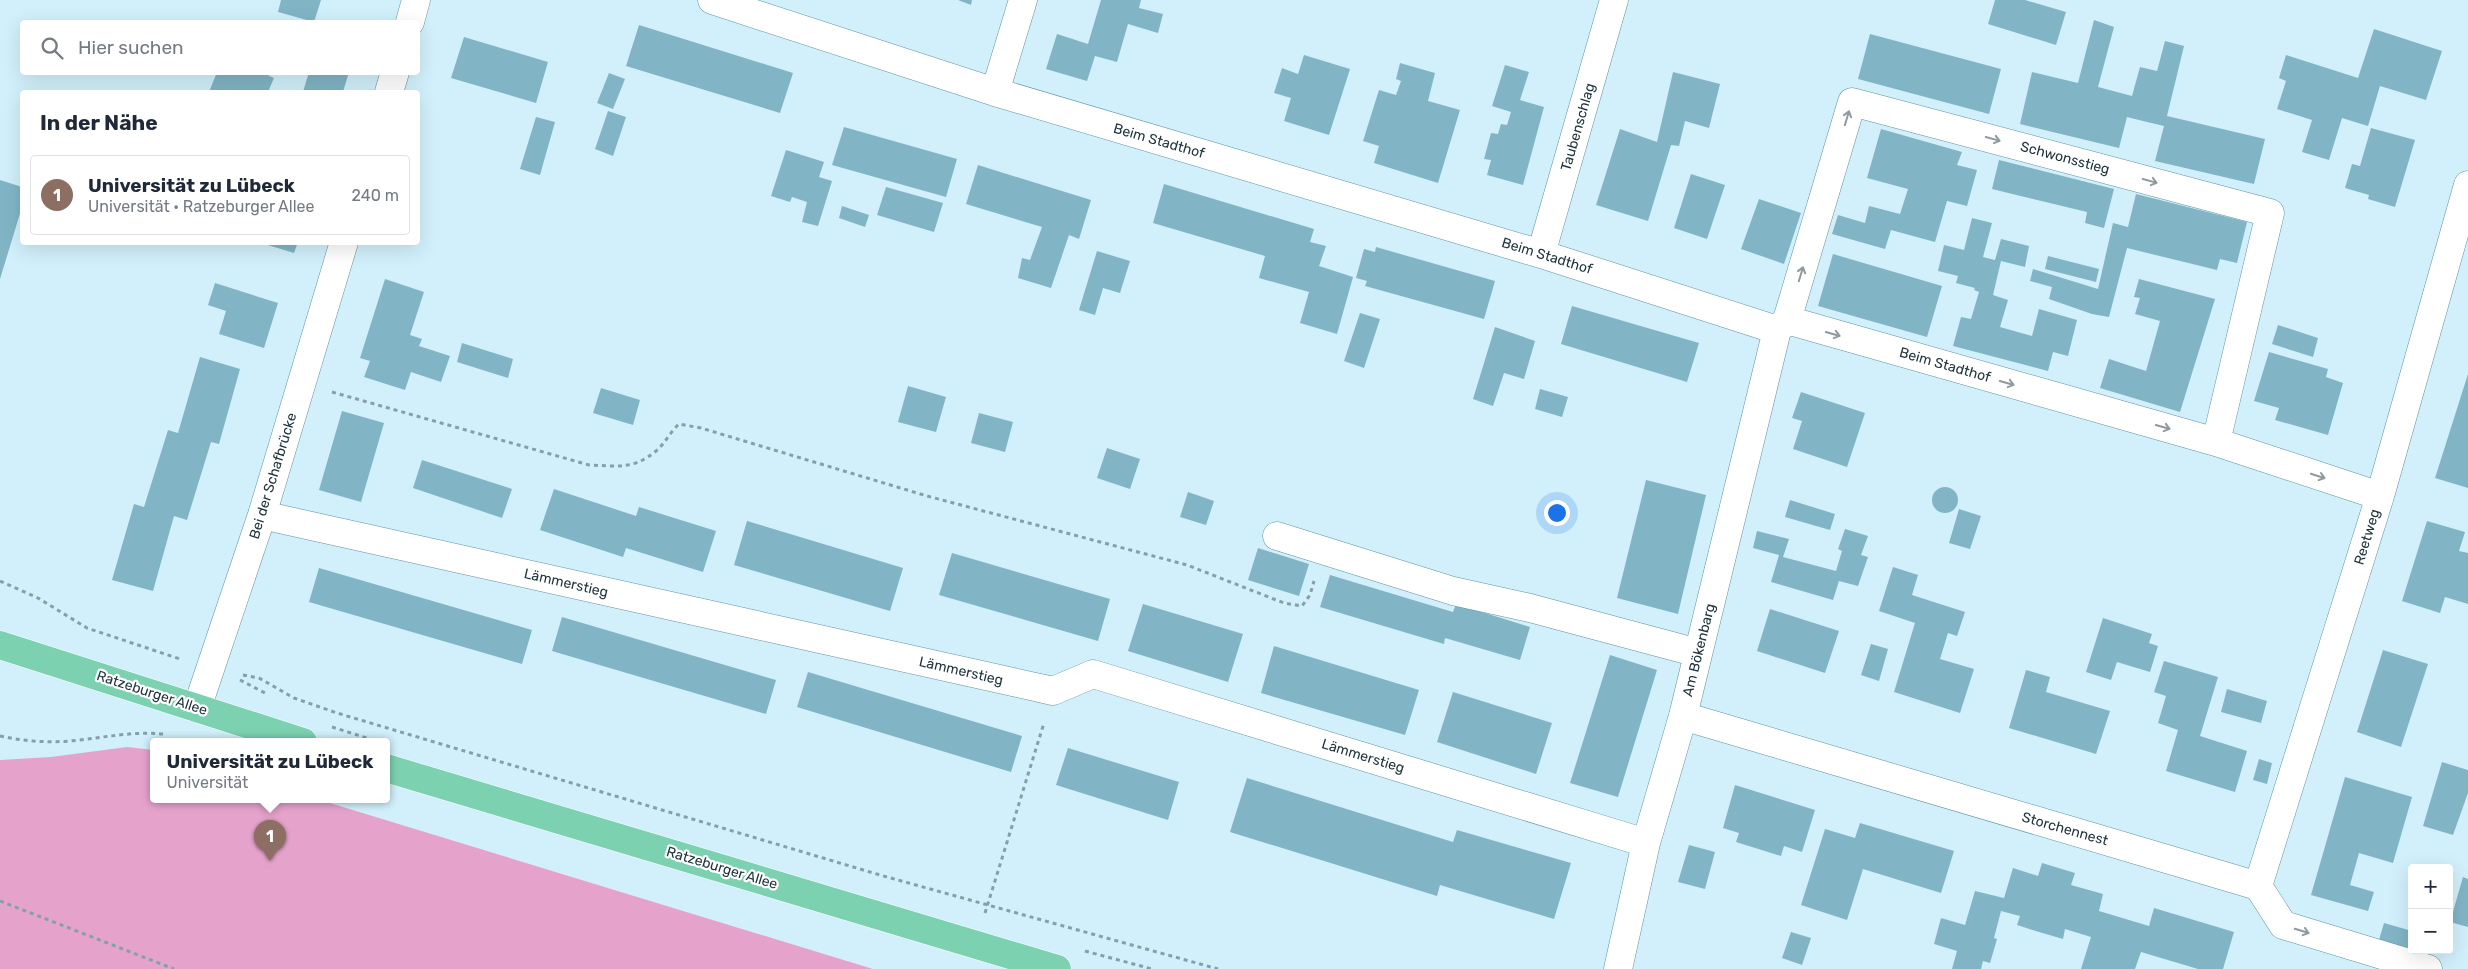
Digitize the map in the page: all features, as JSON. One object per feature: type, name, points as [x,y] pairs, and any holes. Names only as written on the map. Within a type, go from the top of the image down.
[{"type":"main road","name":"Ratzeburger Allee","points":[[0,645],[291,738]]},
{"type":"main road","name":"Ratzeburger Allee","points":[[390,769],[1057,969]]},
{"type":"street","points":[[411,20],[416,0]]},
{"type":"street","name":"Beim Stadthof","points":[[712,0],[995,92],[1782,325],[2216,442],[2380,496]]},
{"type":"street","points":[[995,92],[1023,0]]},
{"type":"street","name":"Taubenschlag","points":[[1542,254],[1614,0]]},
{"type":"street","points":[[390,90],[394,75]]},
{"type":"street","name":"Schwonsstieg","points":[[1782,325],[1852,102],[2270,212],[2216,442]]},
{"type":"street","name":"Reetweg","points":[[2258,886],[2380,496],[2468,185]]},
{"type":"street","name":"Bei der Schafbrücke","points":[[197,708],[262,515],[343,245]]},
{"type":"street","name":"Am Bökenbarg","points":[[1618,969],[1646,843],[1683,716],[1782,325]]},
{"type":"street","name":"Lämmerstieg","points":[[262,515],[1053,691],[1093,674],[1646,843]]},
{"type":"street","points":[[1277,536],[1453,591],[1530,608],[1698,653]]},
{"type":"street","name":"Storchennest","points":[[1683,716],[2258,886]]},
{"type":"street","points":[[2258,886],[2283,925],[2428,969]]},
{"type":"path","points":[[302,384],[589,464],[627,467],[657,451],[668,434],[679,424],[701,428],[927,496],[1187,565],[1284,603],[1302,606],[1310,595],[1320,549]]},
{"type":"path","points":[[0,581],[38,598],[87,628],[211,670],[259,678],[294,698],[315,706],[988,906],[1218,969]]},
{"type":"path","points":[[976,944],[1053,691]]},
{"type":"path","points":[[0,736],[23,742],[59,742],[132,732],[171,736]]},
{"type":"path","points":[[0,901],[174,969]]},
{"type":"shaded area","points":[[127,747],[150,750],[150,803],[330,803],[873,969],[0,969],[0,760],[51,757]]},
{"type":"building","points":[[281,0],[321,0],[315,20],[307,20],[278,12]]},
{"type":"building","points":[[958,0],[972,0],[971,5]]},
{"type":"building","points":[[1101,0],[1141,0],[1139,8],[1163,14],[1158,33],[1128,24],[1117,62],[1095,56],[1087,81],[1046,69],[1057,34],[1088,44]]},
{"type":"building","points":[[1995,0],[2025,0],[2066,12],[2056,45],[1988,24]]},
{"type":"building","points":[[2094,20],[2114,27],[2098,87],[2132,96],[2140,67],[2157,71],[2165,41],[2184,46],[2167,116],[2265,139],[2254,184],[2155,161],[2164,126],[2127,117],[2119,148],[2020,124],[2032,72],[2078,83]]},
{"type":"building","points":[[639,25],[793,73],[780,113],[626,66]]},
{"type":"building","points":[[2374,29],[2442,51],[2426,100],[2380,86],[2368,126],[2342,118],[2329,160],[2302,152],[2312,120],[2277,109],[2286,81],[2279,78],[2286,55],[2358,78]]},
{"type":"building","points":[[1870,34],[2001,69],[1989,114],[1858,79]]},
{"type":"building","points":[[464,37],[548,62],[536,103],[451,78]]},
{"type":"building","points":[[1304,55],[1350,69],[1329,135],[1284,121],[1291,98],[1274,93],[1282,68],[1298,74]]},
{"type":"building","points":[[1400,63],[1435,73],[1428,101],[1460,110],[1438,183],[1374,163],[1379,146],[1363,141],[1379,90],[1396,95],[1401,81],[1396,79]]},
{"type":"building","points":[[1505,65],[1529,72],[1520,100],[1544,107],[1523,185],[1487,175],[1491,160],[1484,159],[1491,133],[1498,134],[1501,124],[1507,125],[1511,112],[1492,106]]},
{"type":"building","points":[[1673,72],[1720,84],[1709,128],[1685,121],[1679,146],[1671,145],[1648,221],[1596,205],[1620,129],[1657,142]]},
{"type":"building","points":[[609,73],[625,79],[613,109],[597,103]]},
{"type":"building","points":[[216,75],[268,75],[274,78],[269,90],[210,90]]},
{"type":"building","points":[[308,75],[348,75],[344,90],[304,90]]},
{"type":"building","points":[[608,111],[626,117],[613,156],[595,149]]},
{"type":"building","points":[[536,117],[555,122],[540,175],[520,169]]},
{"type":"building","points":[[844,127],[957,159],[946,197],[832,165]]},
{"type":"building","points":[[2371,128],[2415,140],[2395,207],[2368,199],[2369,195],[2345,188],[2352,164],[2360,166]]},
{"type":"building","points":[[1881,129],[1962,152],[1957,165],[1977,170],[1967,206],[1947,201],[1935,242],[1891,230],[1885,249],[1832,234],[1838,215],[1865,223],[1869,206],[1900,214],[1908,189],[1867,178]]},
{"type":"building","points":[[786,150],[824,162],[819,177],[832,181],[818,226],[802,222],[807,202],[792,197],[790,202],[771,196]]},
{"type":"building","points":[[1999,160],[2114,189],[2104,228],[2085,223],[2087,212],[1992,189]]},
{"type":"building","points":[[978,165],[1091,200],[1079,239],[1069,235],[1051,288],[1018,278],[1022,258],[1030,260],[1042,227],[966,204]]},
{"type":"building","points":[[1691,174],[1725,185],[1707,239],[1674,228]]},
{"type":"building","points":[[0,180],[20,186],[20,214],[0,279]]},
{"type":"building","points":[[1164,184],[1314,229],[1310,242],[1326,246],[1319,266],[1353,277],[1337,334],[1300,323],[1309,292],[1259,278],[1265,256],[1153,223]]},
{"type":"building","points":[[886,187],[943,203],[934,232],[877,215]]},
{"type":"building","points":[[2136,194],[2247,222],[2237,263],[2220,259],[2217,270],[2127,248],[2109,317],[2092,314],[2049,299],[2052,287],[2030,281],[2033,269],[2098,289],[2113,223],[2128,227]]},
{"type":"building","points":[[1759,199],[1801,213],[1784,264],[1741,249]]},
{"type":"building","points":[[842,206],[869,215],[865,227],[839,218]]},
{"type":"building","points":[[1972,218],[1992,223],[1983,257],[1995,260],[2001,239],[2029,246],[2025,267],[2001,261],[1993,295],[2008,300],[2000,327],[2032,336],[2039,309],[2077,320],[2068,356],[2053,352],[2048,371],[1953,346],[1961,317],[1971,319],[1979,292],[1974,290],[1975,288],[1956,283],[1958,276],[1938,271],[1944,245],[1964,250]]},
{"type":"building","points":[[268,245],[297,245],[294,253]]},
{"type":"building","points":[[1376,247],[1495,281],[1484,319],[1365,286],[1367,281],[1356,278],[1364,249],[1375,252]]},
{"type":"building","points":[[1097,251],[1130,261],[1120,293],[1103,288],[1095,315],[1079,310]]},
{"type":"building","points":[[1833,254],[1942,286],[1927,337],[1818,306]]},
{"type":"building","points":[[2048,256],[2099,269],[2096,282],[2045,269]]},
{"type":"building","points":[[385,279],[424,292],[410,335],[422,339],[419,346],[450,356],[441,382],[411,372],[405,390],[364,377],[370,361],[360,358]]},
{"type":"building","points":[[2139,279],[2215,299],[2180,412],[2100,388],[2109,359],[2146,371],[2160,321],[2135,314],[2140,298],[2134,297]]},
{"type":"building","points":[[215,283],[278,303],[264,348],[219,334],[226,311],[208,305]]},
{"type":"building","points":[[1572,306],[1699,343],[1687,382],[1561,344]]},
{"type":"building","points":[[1360,313],[1380,319],[1364,368],[1344,361]]},
{"type":"building","points":[[2278,325],[2318,338],[2313,357],[2272,344]]},
{"type":"building","points":[[1495,327],[1535,341],[1524,379],[1504,373],[1493,406],[1473,399]]},
{"type":"building","points":[[462,343],[513,359],[508,378],[457,362]]},
{"type":"building","points":[[2269,352],[2328,369],[2326,377],[2343,383],[2328,435],[2275,420],[2279,408],[2254,401]]},
{"type":"building","points":[[200,357],[240,369],[219,444],[211,442],[187,520],[174,516],[153,591],[112,580],[134,504],[144,507],[168,430],[178,433]]},
{"type":"building","points":[[2468,374],[2468,488],[2435,478]]},
{"type":"building","points":[[908,386],[946,397],[936,432],[898,422]]},
{"type":"building","points":[[601,388],[640,400],[633,425],[593,413]]},
{"type":"building","points":[[1540,389],[1568,397],[1562,417],[1535,409]]},
{"type":"building","points":[[1801,392],[1865,413],[1847,467],[1793,449],[1802,421],[1792,418]]},
{"type":"building","points":[[342,411],[384,423],[361,502],[319,490]]},
{"type":"building","points":[[979,413],[1013,422],[1005,452],[971,443]]},
{"type":"building","points":[[1107,448],[1140,459],[1130,489],[1097,478]]},
{"type":"building","points":[[422,460],[512,489],[502,518],[413,488]]},
{"type":"building","points":[[1646,480],[1706,495],[1678,614],[1617,598]]},
{"type":"building","points":[[1945,487],[1954,491],[1958,500],[1954,509],[1945,513],[1936,509],[1932,500],[1936,491]]},
{"type":"building","points":[[554,489],[636,516],[639,507],[716,531],[703,572],[626,548],[623,557],[540,530]]},
{"type":"building","points":[[1188,492],[1214,501],[1206,525],[1180,517]]},
{"type":"building","points":[[1790,500],[1835,514],[1830,530],[1785,517]]},
{"type":"building","points":[[1959,509],[1981,516],[1970,549],[1949,543]]},
{"type":"building","points":[[747,521],[903,568],[890,611],[734,565]]},
{"type":"building","points":[[2427,521],[2465,532],[2459,551],[2468,553],[2468,604],[2445,597],[2440,613],[2402,601]]},
{"type":"building","points":[[1845,529],[1868,536],[1861,555],[1868,557],[1858,586],[1839,581],[1833,600],[1771,582],[1779,555],[1753,548],[1757,531],[1789,539],[1783,557],[1836,571],[1842,551],[1838,549]]},
{"type":"building","points":[[1258,548],[1309,564],[1299,596],[1248,580]]},
{"type":"building","points":[[952,553],[1110,599],[1098,641],[939,595]]},
{"type":"building","points":[[1893,567],[1918,575],[1912,595],[1965,612],[1957,636],[1948,633],[1940,659],[1974,669],[1960,713],[1894,692],[1915,623],[1879,611]]},
{"type":"building","points":[[319,568],[532,630],[522,664],[309,602]]},
{"type":"building","points":[[1330,575],[1453,612],[1456,604],[1530,627],[1520,660],[1445,638],[1444,644],[1320,607]]},
{"type":"building","points":[[1143,604],[1243,634],[1228,682],[1128,651]]},
{"type":"building","points":[[1770,609],[1839,631],[1825,673],[1757,651]]},
{"type":"building","points":[[562,617],[776,680],[766,714],[552,651]]},
{"type":"building","points":[[2103,618],[2152,634],[2149,643],[2158,646],[2150,672],[2117,662],[2111,680],[2086,672]]},
{"type":"building","points":[[1871,644],[1888,649],[1879,681],[1861,675]]},
{"type":"building","points":[[1274,646],[1419,690],[1405,735],[1261,693]]},
{"type":"building","points":[[2383,650],[2428,664],[2401,747],[2357,732]]},
{"type":"building","points":[[1610,655],[1657,670],[1618,797],[1570,783]]},
{"type":"building","points":[[2164,661],[2218,677],[2200,736],[2247,751],[2235,792],[2166,771],[2178,730],[2158,723],[2166,696],[2154,692]]},
{"type":"building","points":[[2026,670],[2050,677],[2046,692],[2110,711],[2096,754],[2009,728]]},
{"type":"building","points":[[808,672],[1022,736],[1011,772],[797,707]]},
{"type":"building","points":[[2227,689],[2267,701],[2261,723],[2221,712]]},
{"type":"building","points":[[1453,692],[1552,723],[1536,774],[1437,742]]},
{"type":"building","points":[[1068,748],[1179,782],[1168,820],[1056,785]]},
{"type":"building","points":[[2259,759],[2272,763],[2267,784],[2253,780]]},
{"type":"building","points":[[2442,762],[2468,770],[2468,793],[2453,835],[2423,826]]},
{"type":"building","points":[[2345,777],[2412,797],[2393,863],[2359,853],[2350,885],[2374,892],[2368,911],[2311,895]]},
{"type":"building","points":[[1247,778],[1453,842],[1457,830],[1571,863],[1554,919],[1440,885],[1437,896],[1230,832]]},
{"type":"building","points":[[1735,785],[1815,810],[1802,852],[1784,846],[1781,856],[1736,842],[1739,833],[1723,828]]},
{"type":"building","points":[[1860,823],[1954,851],[1941,893],[1863,869],[1847,920],[1801,905],[1825,829],[1855,838]]},
{"type":"building","points":[[1689,845],[1715,852],[1705,889],[1678,882]]},
{"type":"building","points":[[2042,863],[2075,873],[2071,885],[2103,894],[2099,911],[2149,926],[2154,908],[2234,932],[2223,969],[2198,969],[2141,952],[2135,969],[2081,969],[2091,937],[2065,929],[2063,939],[2017,925],[2020,916],[2001,911],[1994,938],[1997,939],[1990,963],[1983,961],[1981,969],[1952,969],[1957,951],[1934,944],[1941,918],[1965,925],[1975,891],[2004,898],[2013,868],[2038,876]]},
{"type":"building","points":[[2463,877],[2468,879],[2468,927],[2453,923],[2453,912]]},
{"type":"building","points":[[2384,923],[2408,930],[2408,948],[2379,940]]},
{"type":"building","points":[[1791,932],[1811,938],[1802,965],[1782,958]]},
{"type":"place","name":"Universität zu Lübeck","points":[[270,861]]}]
